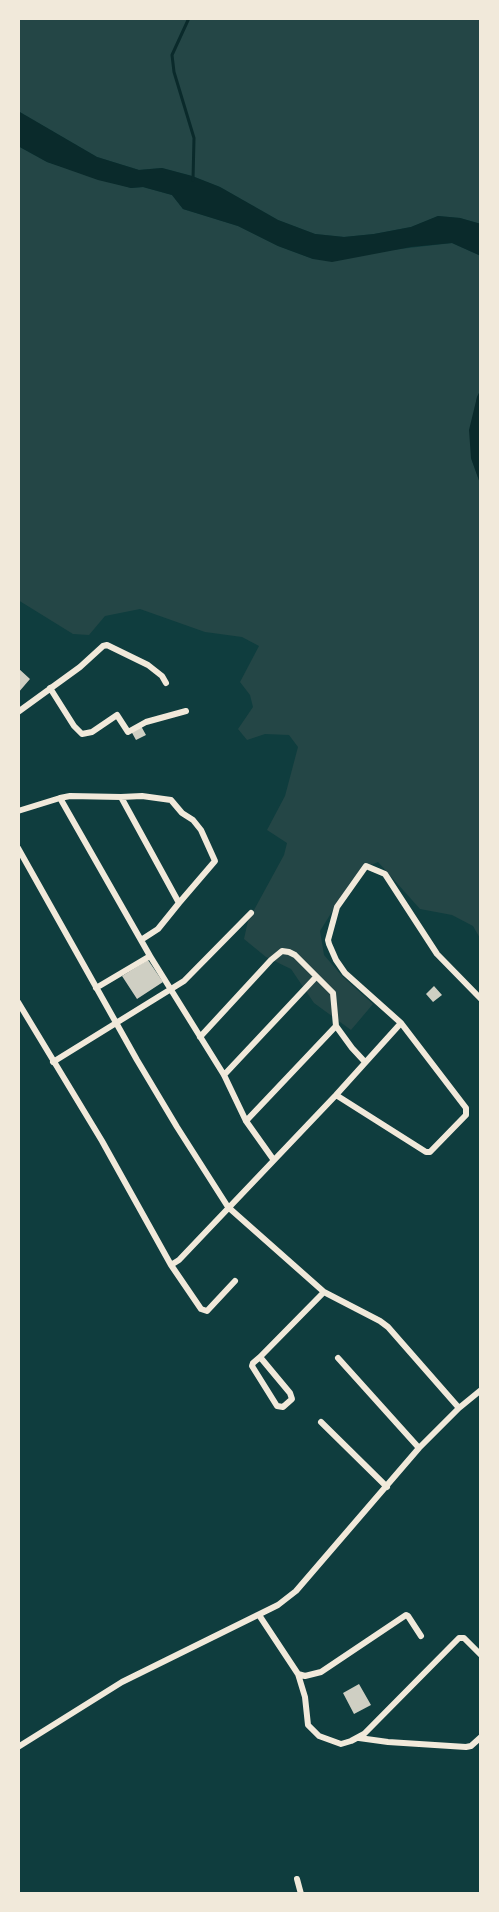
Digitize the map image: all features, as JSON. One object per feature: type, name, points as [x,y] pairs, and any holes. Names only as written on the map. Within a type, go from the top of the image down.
[{"type":"street","points":[[18,712],[80,667],[97,650],[107,645],[148,664],[162,676],[166,683]]},
{"type":"street","points":[[50,688],[74,726],[82,734],[92,732],[117,716],[128,732],[146,722],[186,711]]},
{"type":"street","points":[[18,811],[70,796],[142,796],[171,800],[180,812],[194,820],[201,830],[214,861],[158,929],[141,940]]},
{"type":"street","points":[[121,797],[179,903]]},
{"type":"street","points":[[60,798],[150,956],[224,1076],[246,1120],[273,1159]]},
{"type":"street","points":[[18,848],[116,1024],[228,1207],[324,1292],[388,1327],[459,1408]]},
{"type":"street","points":[[336,1095],[426,1152],[430,1152],[464,1118],[466,1108],[401,1023],[345,973],[328,942],[337,907],[366,866],[385,874],[436,954],[481,999]]},
{"type":"street","points":[[53,1062],[171,991],[198,969],[251,913]]},
{"type":"street","points":[[200,1037],[282,951],[295,955],[333,993],[336,1026],[351,1048],[365,1062]]},
{"type":"street","points":[[96,988],[150,956]]},
{"type":"street","points":[[224,1076],[316,977]]},
{"type":"street","points":[[18,1002],[102,1142],[171,1265],[204,1311],[207,1311],[235,1281]]},
{"type":"street","points":[[171,1265],[179,1260],[336,1095],[401,1023]]},
{"type":"street","points":[[246,1120],[336,1026]]},
{"type":"street","points":[[260,1357],[290,1393],[292,1399],[283,1407],[277,1406],[252,1366],[260,1357],[324,1292]]},
{"type":"street","points":[[339,1358],[419,1448]]},
{"type":"street","points":[[18,1747],[122,1682],[278,1605],[296,1591],[419,1448],[459,1408],[478,1396],[481,1390]]},
{"type":"street","points":[[321,1422],[387,1487]]},
{"type":"street","points":[[260,1615],[298,1674],[305,1697],[308,1725],[319,1736],[337,1743],[346,1743],[358,1738],[459,1638],[464,1638],[481,1654]]},
{"type":"street","points":[[298,1674],[309,1677],[321,1672],[406,1615],[421,1636]]},
{"type":"street","points":[[358,1738],[466,1747],[471,1746],[481,1737]]},
{"type":"street","points":[[297,1879],[301,1894]]},
{"type":"shaded area","points":[[18,18],[481,18],[481,224],[460,218],[438,216],[411,227],[374,234],[344,237],[315,234],[278,220],[220,187],[192,176],[162,168],[139,170],[97,157],[18,111]]},
{"type":"shaded area","points":[[18,111],[97,157],[139,170],[162,168],[192,176],[220,187],[278,220],[315,234],[344,237],[374,234],[411,227],[438,216],[460,218],[481,224],[481,256],[452,243],[411,247],[332,262],[313,259],[278,246],[238,226],[183,209],[172,195],[143,187],[131,188],[98,180],[47,162],[18,146]]},
{"type":"shaded area","points":[[18,146],[47,162],[131,188],[143,187],[172,195],[183,209],[238,226],[278,246],[313,259],[452,243],[481,256],[481,389],[477,397],[471,458],[481,486],[481,940],[473,926],[452,915],[420,909],[378,862],[366,867],[350,883],[320,931],[324,955],[343,977],[373,1004],[351,1030],[314,1003],[291,969],[266,957],[244,939],[248,921],[284,855],[287,843],[267,830],[285,796],[298,747],[289,735],[265,734],[247,740],[238,729],[253,707],[250,695],[240,682],[259,646],[242,637],[205,632],[140,609],[105,616],[89,635],[73,634],[18,600]]},
{"type":"shaded area","points":[[481,389],[481,486],[471,458],[469,430]]},
{"type":"building","points":[[18,668],[30,679],[18,693]]},
{"type":"building","points":[[141,726],[146,735],[136,740],[131,731]]},
{"type":"building","points":[[148,960],[163,982],[137,999],[122,976]]},
{"type":"building","points":[[434,986],[442,995],[433,1002],[426,994]]},
{"type":"building","points":[[359,1684],[371,1705],[354,1714],[343,1693]]},
{"type":"waterway","points":[[189,18],[172,55],[174,72],[194,138],[193,180]]}]
